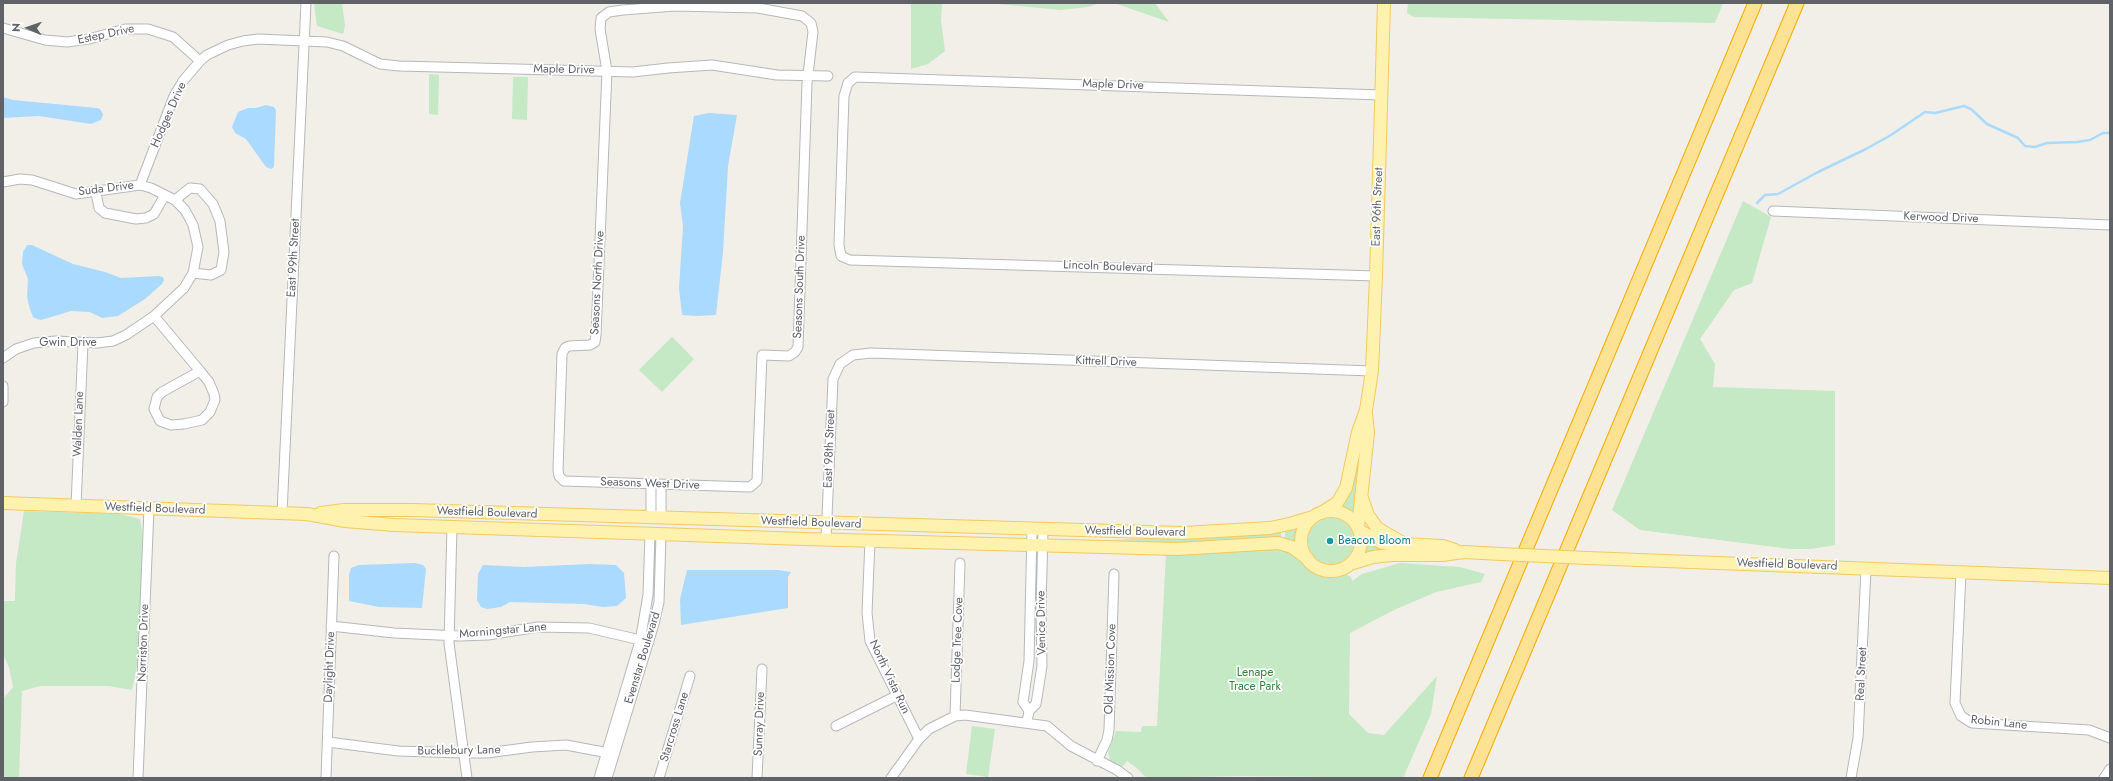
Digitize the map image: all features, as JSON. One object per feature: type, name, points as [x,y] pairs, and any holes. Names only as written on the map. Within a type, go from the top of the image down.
[{"type":"highway","points":[[1430,778],[1755,3]]},
{"type":"highway","points":[[1471,778],[1797,3]]},
{"type":"main road","name":"East 96th Street","points":[[1317,515],[1333,506],[1343,494],[1358,432],[1366,410],[1372,371],[1384,3]]},
{"type":"main road","name":"East 96th Street","points":[[1359,529],[1360,493],[1368,433],[1366,410]]},
{"type":"main road","points":[[1360,493],[1364,507],[1378,528],[1390,537],[1408,545]]},
{"type":"main road","name":"Westfield Boulevard","points":[[3,503],[307,514],[345,521],[452,527],[656,534],[1177,549],[1278,543],[1292,546],[1308,559]]},
{"type":"main road","name":"Westfield Boulevard","points":[[307,514],[344,510],[388,510],[1183,534],[1270,528],[1289,524],[1317,515]]},
{"type":"main road","points":[[1334,511],[1342,513],[1350,517],[1359,529],[1360,549],[1356,558],[1349,565],[1338,570],[1326,570],[1314,565],[1308,559],[1302,548],[1302,535],[1305,527],[1317,515],[1334,511]]},
{"type":"main road","name":"Westfield Boulevard","points":[[1359,529],[1376,541],[1408,545],[1443,546],[1464,552]]},
{"type":"main road","name":"Westfield Boulevard","points":[[1349,565],[1373,558],[1392,555],[1442,555],[1464,552],[2110,578]]},
{"type":"street","name":"East 99th Street","points":[[282,513],[306,3]]},
{"type":"street","points":[[606,71],[600,30],[601,18],[609,12],[675,6],[710,6],[758,8],[802,16],[811,23],[813,32],[807,75]]},
{"type":"street","name":"Estep Drive","points":[[3,28],[59,42],[81,41],[125,29],[148,28],[174,37],[200,61]]},
{"type":"street","name":"Hodges Drive","points":[[140,185],[179,87],[200,61],[220,48],[243,41],[304,40]]},
{"type":"street","name":"Maple Drive","points":[[304,40],[327,42],[343,46],[380,64],[399,66],[633,72],[712,65],[778,75],[828,76]]},
{"type":"street","name":"Seasons North Drive","points":[[558,470],[562,354],[565,348],[570,346],[590,345],[595,342],[596,336],[606,71]]},
{"type":"street","name":"Seasons South Drive","points":[[750,488],[757,481],[762,356],[789,356],[795,352],[798,347],[807,75]]},
{"type":"street","name":"Maple Drive","points":[[841,256],[838,245],[844,96],[848,83],[855,77],[1381,94]]},
{"type":"street","name":"Suda Drive","points":[[3,182],[27,179],[72,194],[96,193],[140,185]]},
{"type":"street","points":[[140,185],[175,200],[190,217],[196,234],[198,255],[193,273],[211,275],[221,270],[224,252],[220,221],[213,204],[200,189],[190,188],[175,200]]},
{"type":"street","points":[[96,193],[99,208],[105,213],[136,219],[146,218],[154,214],[165,195]]},
{"type":"street","name":"Kerwood Drive","points":[[1773,211],[2110,225]]},
{"type":"street","name":"Lincoln Boulevard","points":[[841,256],[850,260],[1376,276]]},
{"type":"street","name":"Gwin Drive","points":[[3,358],[16,349],[34,343],[56,341],[83,343],[104,342],[120,338],[154,316],[180,292],[193,273]]},
{"type":"street","points":[[154,316],[200,371],[209,382],[215,400],[210,412],[202,420],[171,425],[160,421],[154,408],[157,397],[162,392],[200,371]]},
{"type":"street","name":"Walden Lane","points":[[76,506],[83,343]]},
{"type":"street","name":"Kittrell Drive","points":[[842,361],[853,355],[871,353],[1372,371]]},
{"type":"street","name":"East 98th Street","points":[[826,539],[832,388],[835,371],[842,361]]},
{"type":"street","points":[[3,386],[3,402]]},
{"type":"street","name":"Seasons West Drive","points":[[558,470],[559,476],[564,481],[750,488]]},
{"type":"street","points":[[656,484],[656,518]]},
{"type":"street","name":"Norriston Drive","points":[[138,778],[149,508]]},
{"type":"street","points":[[452,527],[449,635],[467,778]]},
{"type":"street","name":"Venice Drive","points":[[1027,722],[1029,712],[1036,704],[1042,666],[1038,530]]},
{"type":"street","name":"Evenstar Boulevard","points":[[599,778],[610,753],[645,642],[648,595],[656,534]]},
{"type":"street","name":"North Vista Run","points":[[870,540],[868,627],[874,650],[919,739]]},
{"type":"street","name":"Venice Drive","points":[[1029,712],[1023,702],[1029,661],[1038,545]]},
{"type":"street","name":"Daylight Drive","points":[[326,778],[334,556]]},
{"type":"street","name":"Lodge Tree Cove","points":[[955,716],[960,563]]},
{"type":"street","name":"Real Street","points":[[1851,778],[1858,738],[1866,569]]},
{"type":"street","name":"Robin Lane","points":[[1961,573],[1955,703],[1961,716],[1966,720],[1976,723],[2089,730],[2110,738]]},
{"type":"street","name":"Old Mission Cove","points":[[1097,761],[1107,740],[1109,730],[1114,574]]},
{"type":"street","name":"Morningstar Lane","points":[[332,626],[394,633],[449,635],[483,635],[538,627],[589,628],[645,642]]},
{"type":"street","name":"Sunray Drive","points":[[757,778],[762,669]]},
{"type":"street","name":"Starcross Lane","points":[[659,778],[690,676]]},
{"type":"street","points":[[836,726],[896,696]]},
{"type":"street","points":[[891,778],[928,729],[955,716],[965,715],[1027,722],[1047,726],[1071,746],[1128,778]]},
{"type":"street","name":"Bucklebury Lane","points":[[328,742],[398,751],[486,753],[556,745],[577,746],[610,753]]},
{"type":"street","name":"Evenstar Boulevard","points":[[607,778],[610,753]]},
{"type":"street","points":[[2104,778],[2110,769]]},
{"type":"green space","points":[[314,3],[342,3],[345,26],[343,34],[317,26]]},
{"type":"green space","points":[[911,3],[946,3],[942,4],[941,20],[945,51],[928,64],[911,69]]},
{"type":"green space","points":[[988,3],[1100,3],[1088,7],[1061,10]]},
{"type":"green space","points":[[1114,3],[1155,3],[1169,22]]},
{"type":"green space","points":[[1408,3],[1723,3],[1715,23],[1414,17],[1407,13]]},
{"type":"green space","points":[[429,74],[439,75],[438,115],[429,114]]},
{"type":"green space","points":[[513,77],[528,77],[527,120],[512,119]]},
{"type":"green space","points":[[1743,201],[1771,217],[1752,283],[1734,290],[1700,339],[1715,364],[1713,387],[1835,391],[1835,545],[1811,549],[1790,549],[1640,530],[1612,510]]},
{"type":"green space","points":[[672,337],[694,359],[662,392],[639,370]]},
{"type":"green space","points":[[1362,431],[1353,513],[1340,507]]},
{"type":"green space","points":[[24,511],[119,514],[140,519],[142,532],[141,647],[132,690],[109,686],[40,686],[22,691],[19,778],[3,778],[3,699],[13,687],[9,667],[3,654],[3,601],[15,601],[16,563]]},
{"type":"green space","points":[[1326,518],[1336,518],[1344,522],[1350,528],[1354,536],[1354,546],[1350,554],[1344,560],[1336,564],[1326,564],[1318,560],[1312,554],[1308,546],[1308,536],[1312,528],[1318,522]]},
{"type":"green space","points":[[1298,528],[1296,543],[1285,539],[1285,530]]},
{"type":"green space","points":[[1281,531],[1281,539],[1192,545],[1095,541]]},
{"type":"green space","points":[[1366,540],[1392,550],[1364,554]]},
{"type":"green space","name":"Lenape Trace Park","points":[[1287,549],[1315,572],[1331,576],[1344,573],[1351,577],[1352,581],[1362,574],[1400,563],[1460,567],[1485,574],[1481,582],[1436,592],[1394,610],[1350,633],[1349,714],[1368,733],[1384,735],[1437,676],[1431,714],[1403,778],[1242,776],[1146,778],[1138,769],[1127,761],[1122,767],[1111,762],[1108,753],[1116,731],[1141,732],[1142,726],[1157,726],[1166,554]]},
{"type":"green space","points":[[972,726],[995,729],[988,777],[966,774]]},
{"type":"water","points":[[3,97],[13,100],[97,108],[100,109],[103,114],[101,120],[91,124],[39,116],[3,118]]},
{"type":"water","points":[[266,105],[274,107],[276,110],[274,167],[271,169],[266,167],[246,139],[235,133],[232,127],[238,112],[248,108],[256,108]]},
{"type":"water","points":[[709,113],[737,115],[728,166],[723,252],[716,315],[682,315],[679,288],[683,226],[680,203],[694,116]]},
{"type":"water","points":[[27,245],[32,245],[73,264],[105,272],[121,278],[159,276],[163,277],[164,280],[162,284],[145,299],[118,316],[102,318],[90,312],[71,311],[41,320],[37,319],[33,317],[30,309],[27,297],[28,279],[22,264],[23,252]]},
{"type":"water","points":[[415,563],[423,565],[426,569],[422,608],[379,607],[349,601],[349,575],[351,568],[359,565]]},
{"type":"water","points":[[590,564],[616,565],[624,573],[626,598],[617,606],[603,607],[584,604],[510,602],[501,607],[487,609],[481,607],[477,600],[478,574],[483,565],[524,567]]},
{"type":"water","points":[[687,570],[778,570],[791,572],[788,577],[788,608],[681,625],[680,599]]},
{"type":"waterway","points":[[1757,203],[1765,195],[1778,194],[1818,172],[1866,149],[1891,135],[1925,112],[1935,113],[1964,106],[1971,109],[1987,124],[2018,138],[2025,146],[2035,147],[2047,143],[2077,142],[2090,140],[2103,133],[2110,133]]},
{"type":"place","name":"Beacon Bloom","points":[[1330,541]]}]
